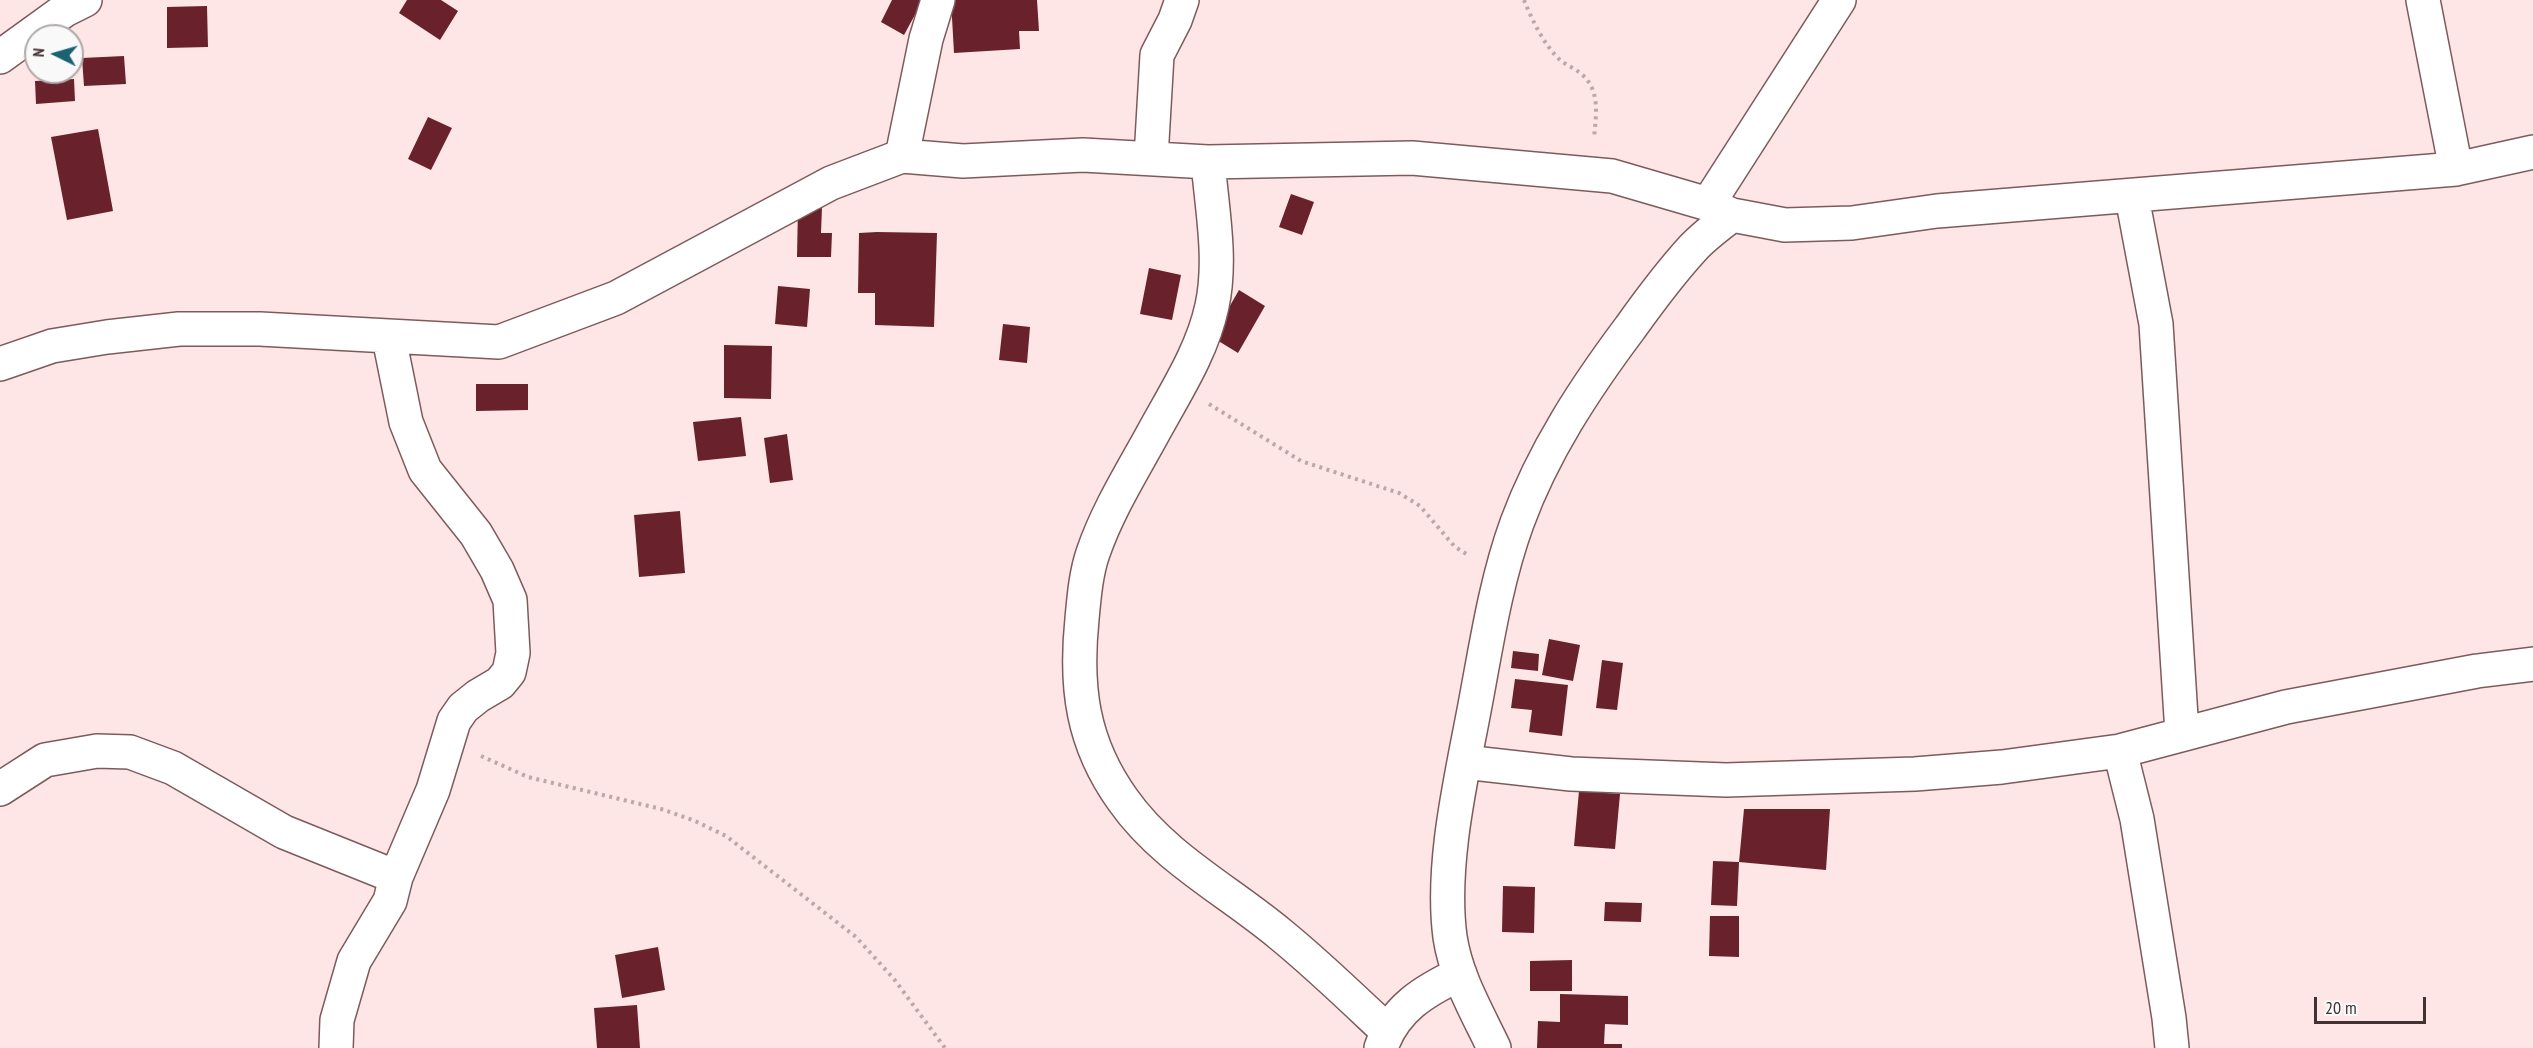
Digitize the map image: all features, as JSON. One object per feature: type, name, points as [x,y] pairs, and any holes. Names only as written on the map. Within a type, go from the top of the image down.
[{"type":"street","points":[[0,57],[65,10],[85,0]]},
{"type":"street","points":[[902,156],[926,39],[938,0]]},
{"type":"street","points":[[1151,158],[1157,55],[1175,20],[1182,0]]},
{"type":"street","points":[[1494,1048],[1460,974],[1450,937],[1449,898],[1451,854],[1464,762],[1502,575],[1517,523],[1569,417],[1603,364],[1664,282],[1695,246],[1720,209],[1839,0]]},
{"type":"street","points":[[2423,0],[2456,169]]},
{"type":"street","points":[[0,364],[52,346],[179,329],[260,329],[389,338],[499,342],[616,298],[831,183],[902,156],[963,161],[1083,155],[1208,162],[1412,158],[1612,176],[1720,209],[1785,225],[1852,223],[1937,211],[2456,169],[2533,152]]},
{"type":"street","points":[[1208,162],[1216,261],[1212,306],[1201,341],[1107,517],[1092,555],[1084,592],[1078,658],[1081,699],[1089,739],[1118,792],[1153,837],[1280,934],[1341,987],[1384,1040],[1402,1009],[1439,983],[1460,974]]},
{"type":"street","points":[[2132,197],[2156,324],[2182,733]]},
{"type":"street","points":[[336,1048],[337,1020],[354,961],[390,901],[396,877],[433,790],[454,721],[463,708],[501,683],[509,672],[513,653],[510,600],[497,570],[476,534],[425,470],[406,422],[389,338]]},
{"type":"street","points":[[1464,762],[1571,774],[1666,779],[1818,779],[2002,767],[2120,752],[2182,733],[2286,707],[2477,671],[2533,664]]},
{"type":"street","points":[[0,789],[45,760],[97,751],[130,752],[173,768],[284,832],[396,877]]},
{"type":"street","points":[[2120,752],[2137,819],[2172,1048]]},
{"type":"path","points":[[1524,0],[1546,40],[1560,59],[1582,74],[1588,83],[1597,105],[1594,137],[1596,148],[1612,176]]},
{"type":"path","points":[[1179,385],[1301,460],[1399,493],[1420,506],[1455,547],[1502,575]]},
{"type":"path","points":[[448,741],[528,777],[661,809],[695,821],[726,836],[856,937],[894,979],[945,1048]]},
{"type":"building","points":[[407,0],[441,0],[458,11],[440,40],[399,13]]},
{"type":"building","points":[[892,0],[923,0],[904,35],[881,22]]},
{"type":"building","points":[[951,0],[1037,0],[1039,31],[1019,31],[1020,49],[954,53]]},
{"type":"building","points":[[207,6],[208,47],[167,48],[167,7]]},
{"type":"building","points":[[124,56],[126,84],[84,86],[84,58]]},
{"type":"building","points":[[35,84],[74,84],[75,101],[36,104]]},
{"type":"building","points":[[428,117],[452,128],[431,170],[408,159]]},
{"type":"building","points":[[98,129],[113,211],[67,220],[51,137]]},
{"type":"building","points":[[1291,194],[1314,202],[1302,235],[1279,227]]},
{"type":"building","points":[[798,207],[822,207],[821,233],[832,233],[831,257],[797,257]]},
{"type":"building","points":[[859,233],[937,233],[934,327],[875,325],[875,293],[858,293]]},
{"type":"building","points":[[1149,268],[1181,275],[1172,320],[1140,314]]},
{"type":"building","points":[[778,286],[810,289],[807,327],[775,324]]},
{"type":"building","points":[[1239,290],[1265,306],[1238,353],[1212,337]]},
{"type":"building","points":[[1003,324],[1030,327],[1027,363],[999,360]]},
{"type":"building","points":[[724,345],[772,346],[771,399],[724,398]]},
{"type":"building","points":[[476,384],[528,384],[528,410],[476,411]]},
{"type":"building","points":[[741,417],[746,456],[698,461],[693,422]]},
{"type":"building","points":[[787,434],[793,480],[770,483],[764,438]]},
{"type":"building","points":[[680,511],[685,573],[639,577],[634,515]]},
{"type":"building","points":[[1549,639],[1580,645],[1573,681],[1542,675]]},
{"type":"building","points":[[1513,651],[1539,654],[1538,671],[1511,668]]},
{"type":"building","points":[[1602,660],[1623,663],[1617,710],[1596,708]]},
{"type":"building","points":[[1515,679],[1568,685],[1562,736],[1529,732],[1532,710],[1511,708]]},
{"type":"building","points":[[1579,791],[1620,794],[1615,849],[1574,846]]},
{"type":"building","points":[[1744,809],[1830,809],[1826,870],[1739,862]]},
{"type":"building","points":[[1713,861],[1739,862],[1737,906],[1711,905]]},
{"type":"building","points":[[1503,886],[1535,887],[1534,933],[1502,932]]},
{"type":"building","points":[[1605,902],[1642,903],[1641,922],[1604,921]]},
{"type":"building","points":[[1710,916],[1739,916],[1739,957],[1709,956]]},
{"type":"building","points":[[658,947],[665,990],[622,998],[615,955]]},
{"type":"building","points":[[1572,960],[1572,991],[1530,991],[1530,961]]},
{"type":"building","points":[[1560,994],[1628,996],[1628,1025],[1605,1024],[1604,1044],[1622,1044],[1622,1048],[1537,1048],[1538,1021],[1560,1022]]},
{"type":"building","points":[[637,1005],[640,1048],[597,1048],[594,1008]]}]
